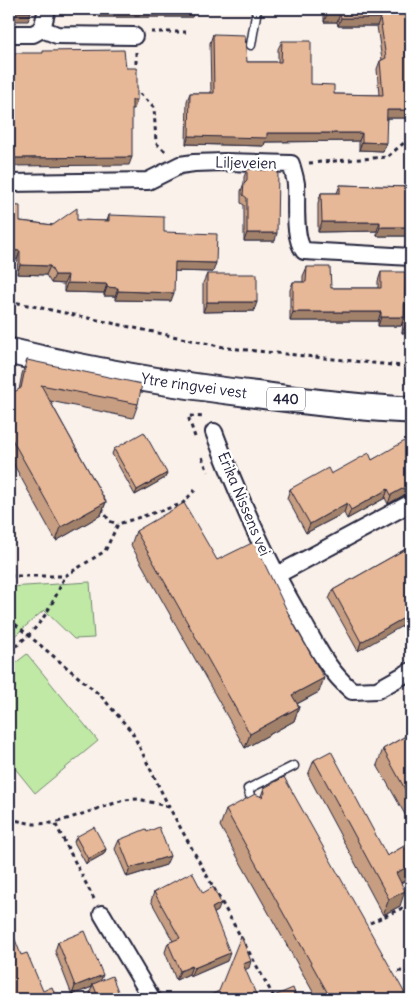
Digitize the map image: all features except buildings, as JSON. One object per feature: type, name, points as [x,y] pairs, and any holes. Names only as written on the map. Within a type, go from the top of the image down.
[{"type":"main road","name":"Ytre ringvei vest","points":[[9,351],[121,375],[212,390],[345,405],[411,410]]},
{"type":"street","points":[[9,34],[33,34],[42,29],[46,9]]},
{"type":"street","points":[[42,29],[57,35],[134,36]]},
{"type":"street","name":"Liljeveien","points":[[9,183],[148,181],[180,165],[225,162],[291,164],[296,181],[298,240],[304,250],[411,258]]},
{"type":"street","name":"Erika Nissens vei","points":[[214,432],[227,468],[275,576],[334,676],[352,692],[377,690],[411,671]]},
{"type":"street","name":"Erika Nissens vei","points":[[275,576],[411,502]]},
{"type":"street","points":[[102,914],[152,999]]},
{"type":"lane","points":[[251,45],[257,9]]},
{"type":"lane","points":[[254,806],[248,789],[294,766]]},
{"type":"path","points":[[180,165],[156,143],[154,107],[136,90],[134,36],[136,31],[186,32]]},
{"type":"path","points":[[291,164],[387,157],[411,137]]},
{"type":"path","points":[[9,302],[228,348],[411,367]]},
{"type":"path","points":[[100,505],[109,521],[118,524],[182,504],[195,490]]},
{"type":"path","points":[[9,576],[65,576],[105,551],[118,524]]},
{"type":"path","points":[[9,651],[28,637],[51,608],[65,576]]},
{"type":"path","points":[[9,619],[28,637],[101,696],[132,732],[169,807],[276,999]]},
{"type":"path","points":[[9,819],[34,824],[55,823],[124,800],[139,799],[169,807]]},
{"type":"path","points":[[55,823],[102,914]]},
{"type":"path","points":[[370,924],[411,904]]},
{"type":"path","points":[[398,971],[411,972]]},
{"type":"green space","points":[[90,582],[94,638],[74,639],[44,610],[9,641],[9,587]]},
{"type":"green space","points":[[27,654],[98,741],[35,793],[9,761],[9,668]]}]
